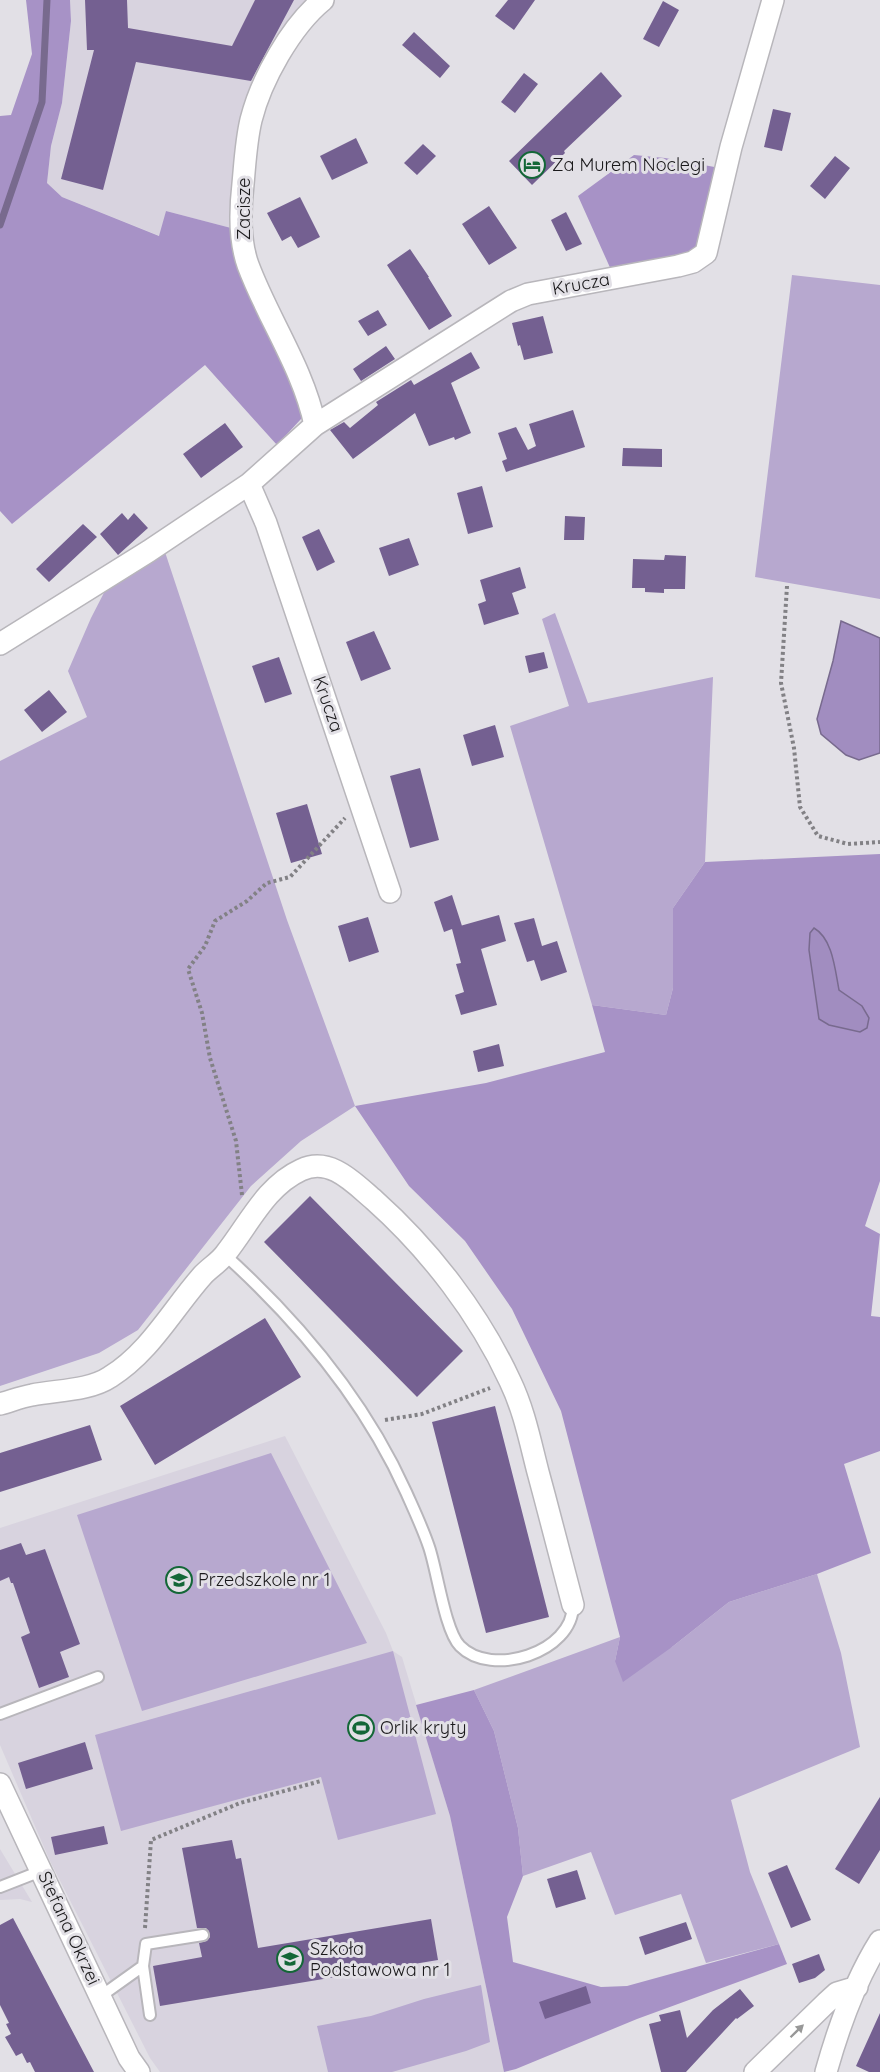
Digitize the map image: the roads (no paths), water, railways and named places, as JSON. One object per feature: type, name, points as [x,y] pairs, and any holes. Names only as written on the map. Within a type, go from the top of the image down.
[{"type":"street","name":"Zacisze","points":[[315,425],[308,397],[248,265],[242,233],[241,201],[251,120],[261,91],[295,28],[308,12],[323,0]]},
{"type":"street","name":"Krucza","points":[[0,644],[140,557],[249,484],[315,425],[511,301],[528,294],[678,266],[693,262],[706,253],[731,147],[772,0]]},
{"type":"street","name":"Krucza","points":[[249,484],[266,523],[390,892]]},
{"type":"street","points":[[0,1404],[30,1395],[93,1384],[108,1379],[146,1347],[203,1275],[225,1256],[257,1208],[284,1180],[302,1169],[318,1165],[344,1173],[389,1214],[448,1278],[482,1330],[510,1381],[523,1415],[573,1605]]},
{"type":"street","name":"Stefana Okrzei","points":[[1,1787],[7,1816],[41,1871],[129,2058],[139,2072]]},
{"type":"street","points":[[826,2072],[833,2046],[857,1987],[876,1954]]},
{"type":"street","points":[[755,2072],[837,1993],[857,1987]]},
{"type":"lane","points":[[225,1256],[289,1317],[338,1377],[368,1422],[410,1502],[429,1546],[450,1632],[461,1647],[475,1657],[499,1660],[522,1657],[546,1648],[565,1633],[573,1614],[573,1605]]},
{"type":"lane","points":[[0,1714],[98,1677]]},
{"type":"lane","points":[[0,1887],[41,1871]]},
{"type":"lane","points":[[150,2015],[143,1966],[146,1944],[203,1935]]},
{"type":"lane","points":[[101,1996],[143,1966]]},
{"type":"waterway","points":[[0,225],[42,102],[47,0]]},
{"type":"place","name":"Za Murem Noclegi","points":[[532,165]]},
{"type":"place","name":"Przedszkole nr 1","points":[[179,1580]]},
{"type":"place","name":"Orlik kryty","points":[[361,1728]]},
{"type":"place","name":"Szkoła Podstawowa nr 1","points":[[290,1959]]}]
